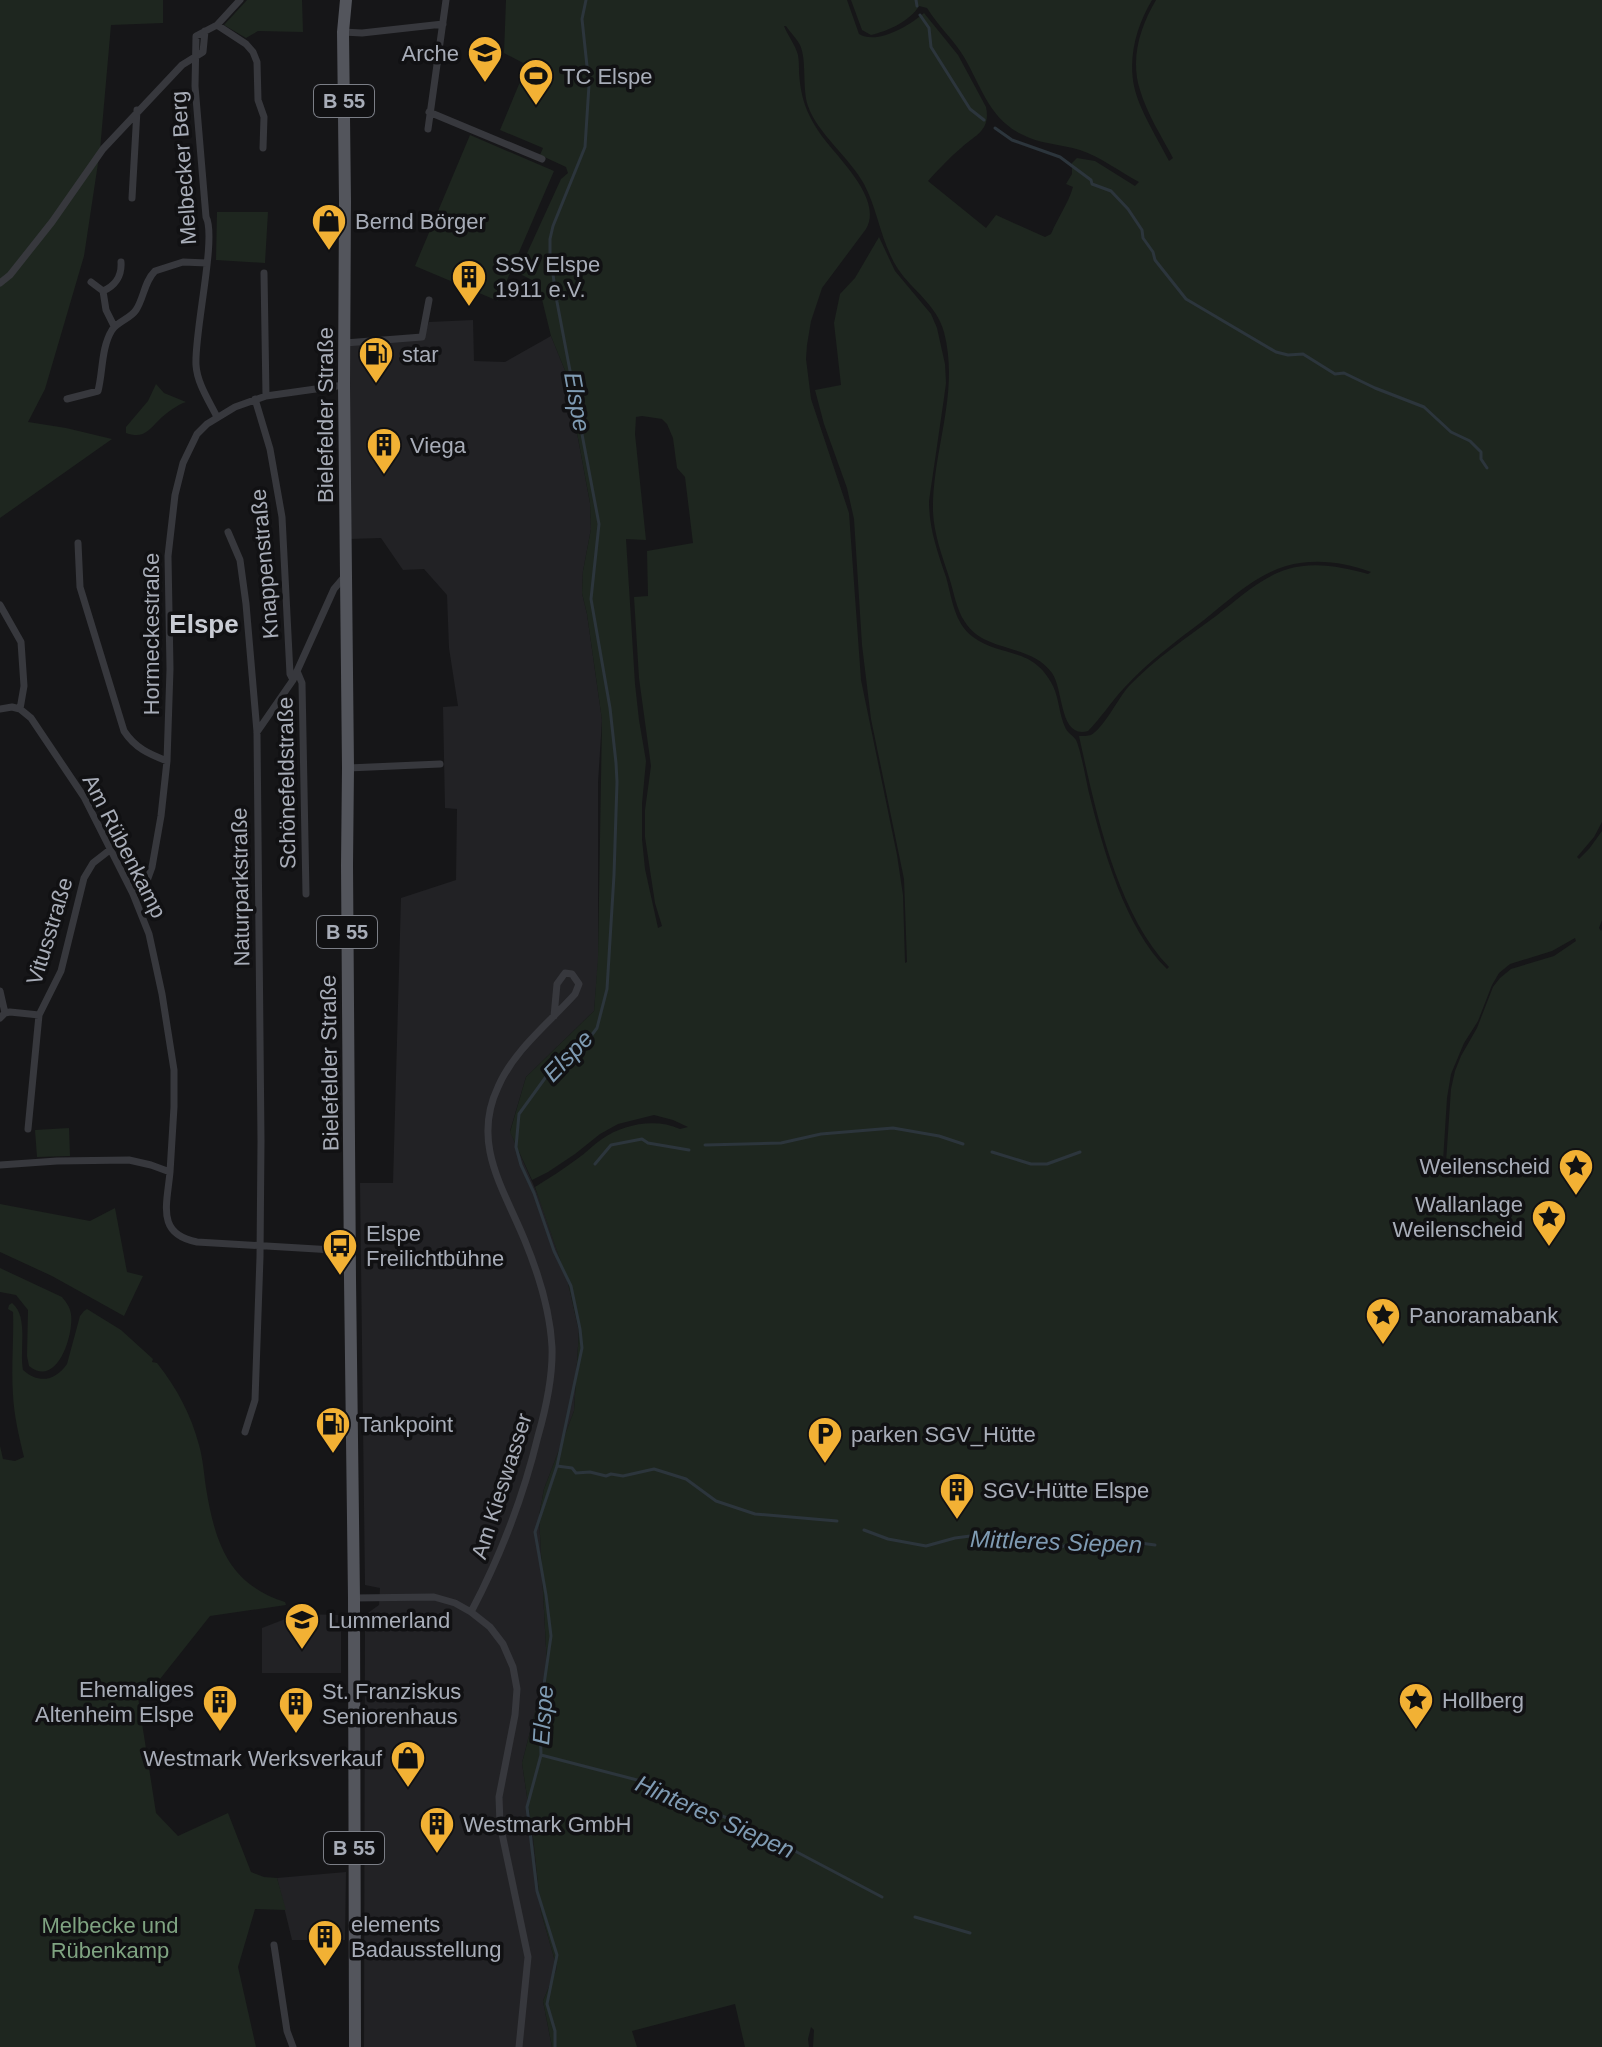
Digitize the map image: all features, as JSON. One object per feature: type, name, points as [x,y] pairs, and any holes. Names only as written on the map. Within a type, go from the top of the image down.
[{"type":"main road","name":"Bielefelder Straße","points":[[346,0],[343,32],[344,385],[355,2047]]},
{"type":"street","points":[[0,283],[10,275],[52,222],[103,149],[182,65],[196,56],[196,36],[217,25],[240,0]]},
{"type":"street","points":[[428,129],[446,0]]},
{"type":"street","points":[[343,32],[362,33],[443,24]]},
{"type":"street","points":[[217,25],[246,44],[257,62],[258,100],[264,117],[263,148]]},
{"type":"street","name":"Melbecker Berg","points":[[196,56],[197,110],[206,217],[210,224],[196,365],[217,417]]},
{"type":"street","points":[[132,198],[137,110]]},
{"type":"street","points":[[429,112],[542,159]]},
{"type":"street","points":[[103,291],[116,283],[121,262]]},
{"type":"street","points":[[67,399],[98,391],[107,342],[114,326],[136,310],[145,286],[155,271],[183,262],[207,263]]},
{"type":"street","points":[[264,273],[266,396]]},
{"type":"street","points":[[91,282],[103,291],[106,310],[114,326]]},
{"type":"street","points":[[345,343],[422,337],[429,300]]},
{"type":"street","name":"Hormeckestraße","points":[[133,894],[148,878],[152,867],[161,816],[167,761],[170,669],[168,556],[178,478],[189,448],[197,434],[235,407],[266,396],[344,385]]},
{"type":"street","name":"Knappenstraße","points":[[255,399],[270,449],[282,517],[290,674],[293,680]]},
{"type":"street","name":"Naturparkstraße","points":[[228,532],[240,560],[257,732],[260,1246],[256,1388],[254,1408],[245,1432]]},
{"type":"street","points":[[78,543],[80,587],[124,731],[130,741],[142,750],[167,761]]},
{"type":"street","points":[[257,732],[293,680],[334,589],[345,576]]},
{"type":"street","points":[[0,605],[21,642],[24,686],[20,709],[0,709]]},
{"type":"street","name":"Schönefeldstraße","points":[[297,671],[302,683],[306,894]]},
{"type":"street","name":"Am Rübenkamp","points":[[20,709],[31,718],[84,797],[133,894],[149,934],[173,1059],[169,1227],[179,1237],[197,1242],[260,1246]]},
{"type":"street","points":[[348,768],[440,764]]},
{"type":"street","name":"Vitusstraße","points":[[28,1129],[39,1015],[61,971],[84,878],[93,863],[111,849]]},
{"type":"street","name":"Am Kieswasser","points":[[471,1612],[494,1568],[517,1510],[547,1404],[552,1349],[545,1299],[526,1242],[504,1197],[486,1136],[497,1088],[509,1067],[578,989],[578,980],[572,974],[565,973],[557,984],[554,1016]]},
{"type":"street","points":[[0,991],[2,1016],[10,1012],[39,1015]]},
{"type":"street","points":[[0,1165],[121,1159],[141,1161],[170,1172]]},
{"type":"street","points":[[260,1246],[350,1251]]},
{"type":"street","points":[[354,1598],[434,1597],[455,1603],[490,1627],[503,1644],[513,1667],[517,1689],[515,1715],[499,1797],[500,1824],[528,1957],[519,2047]]},
{"type":"street","points":[[274,1945],[287,2031],[293,2047]]},
{"type":"shaded area","points":[[473,320],[474,361],[505,362],[551,336],[566,373],[590,503],[591,529],[582,593],[602,720],[598,783],[598,963],[594,1011],[526,1077],[510,1131],[540,1200],[568,1283],[579,1331],[574,1411],[544,1489],[539,1516],[547,1666],[522,1763],[541,1912],[557,1968],[543,2001],[552,2047],[364,2047],[365,1615],[379,1605],[380,1588],[365,1585],[360,1183],[393,1183],[401,898],[456,880],[457,809],[445,808],[443,707],[458,706],[449,648],[447,595],[424,569],[403,570],[381,538],[349,539],[350,345],[423,338],[429,322]]},
{"type":"shaded area","name":"Lummerland","points":[[298,1614],[341,1615],[341,1673],[262,1673],[262,1628]]},
{"type":"shaded area","points":[[346,1872],[345,1940],[292,1940],[277,1878]]},
{"type":"green space","points":[[0,0],[163,0],[163,23],[111,25],[100,150],[84,256],[45,389],[28,422],[112,439],[0,518]]},
{"type":"green space","points":[[247,0],[302,0],[303,32],[258,31],[246,38],[224,25]]},
{"type":"green space","points":[[506,0],[847,0],[859,34],[866,37],[884,36],[924,13],[958,55],[986,107],[987,115],[981,132],[928,181],[986,228],[996,215],[1045,237],[1051,234],[1071,193],[1073,187],[1066,184],[1072,174],[1072,163],[1077,158],[1095,161],[1135,186],[1139,182],[1088,153],[1035,140],[1010,127],[993,110],[960,51],[927,8],[919,6],[898,25],[871,35],[862,30],[851,0],[1152,0],[1135,41],[1132,75],[1140,105],[1169,161],[1173,158],[1143,99],[1136,67],[1141,32],[1156,0],[1602,0],[1602,822],[1577,857],[1579,859],[1589,849],[1602,831],[1602,920],[1599,928],[1602,929],[1602,2047],[813,2047],[814,2030],[811,2027],[809,2047],[745,2047],[735,2004],[632,2031],[637,2047],[552,2047],[543,2001],[557,1968],[541,1912],[522,1763],[547,1666],[539,1516],[544,1489],[574,1411],[579,1331],[568,1283],[535,1187],[602,1139],[620,1130],[650,1123],[680,1129],[688,1127],[654,1115],[618,1124],[532,1180],[510,1132],[526,1077],[594,1011],[598,957],[602,720],[582,593],[591,529],[590,503],[566,373],[551,336],[538,283],[518,273],[561,179],[568,173],[566,167],[540,155],[543,148],[500,130],[527,65],[504,53]],"holes":[[[784,26],[802,51],[806,99],[812,116],[864,184],[892,259],[936,314],[944,332],[949,378],[933,512],[939,545],[959,612],[973,632],[984,639],[1043,663],[1056,681],[1067,721],[1072,728],[1079,732],[1088,731],[1124,688],[1152,661],[1264,575],[1286,566],[1318,562],[1371,572],[1308,565],[1268,577],[1160,658],[1129,686],[1096,732],[1079,736],[1092,795],[1121,889],[1135,918],[1169,967],[1167,969],[1139,932],[1118,887],[1101,838],[1078,745],[1065,727],[1053,686],[1045,673],[1027,658],[973,637],[962,625],[955,610],[929,511],[946,383],[945,364],[931,314],[895,271],[879,237],[855,278],[840,294],[834,323],[841,385],[815,390],[854,519],[862,645],[871,719],[904,879],[905,963],[903,895],[897,855],[861,680],[849,513],[811,399],[806,359],[811,321],[822,288],[866,229],[870,217],[863,191],[811,118],[801,90],[798,55]],[[636,417],[662,419],[667,424],[673,438],[677,468],[685,477],[693,543],[647,551],[648,596],[634,597],[639,678],[651,766],[645,837],[655,903],[662,926],[658,928],[642,839],[646,761],[635,684],[626,539],[646,540]],[[1575,938],[1576,941],[1554,956],[1511,969],[1493,987],[1477,1028],[1455,1071],[1445,1177],[1442,1177],[1451,1074],[1492,985],[1499,973],[1510,964],[1552,951]]]},
{"type":"green space","points":[[470,135],[554,171],[498,301],[415,266]]},
{"type":"green space","points":[[217,212],[268,212],[265,263],[216,260]]},
{"type":"green space","points":[[156,384],[164,393],[186,402],[168,412],[145,433],[126,433],[126,427],[148,401]]},
{"type":"green space","points":[[69,1128],[70,1156],[37,1157],[35,1130]]},
{"type":"green space","points":[[0,1204],[90,1221],[115,1208],[127,1272],[143,1276],[124,1316],[52,1276],[0,1252]]},
{"type":"green space","points":[[0,1268],[62,1297],[69,1307],[70,1334],[62,1356],[48,1371],[29,1366],[28,1310],[16,1295],[0,1292]]},
{"type":"green space","name":"Melbecke und Rübenkamp","points":[[12,1303],[22,1325],[23,1370],[35,1377],[52,1377],[67,1364],[80,1316],[87,1309],[121,1330],[153,1359],[152,1362],[157,1363],[177,1392],[192,1423],[220,1543],[237,1572],[250,1584],[286,1605],[210,1616],[160,1679],[137,1691],[156,1813],[178,1836],[228,1813],[251,1872],[277,1878],[286,1910],[255,1909],[238,1967],[256,2047],[0,2047],[0,1446],[3,1459],[15,1461],[24,1457],[14,1403],[13,1312],[8,1309]]},
{"type":"waterway","name":"Elspe","points":[[555,2047],[555,2031],[547,2004],[557,1955],[537,1891],[527,1807],[541,1755],[540,1712],[551,1636],[535,1532],[557,1466],[582,1348],[571,1286],[554,1251],[516,1147],[519,1114],[548,1074],[565,1056],[585,1044],[597,1028],[607,989],[614,875],[616,763],[591,599],[599,524],[550,254],[553,226],[585,147],[589,85],[582,19],[586,0]]},
{"type":"waterway","points":[[916,0],[917,6]]},
{"type":"waterway","points":[[920,15],[929,28],[931,47],[970,109],[984,120]]},
{"type":"waterway","points":[[995,128],[1012,140],[1060,157],[1091,180],[1092,184],[1111,191],[1128,209],[1142,230],[1155,260],[1186,299],[1276,352],[1303,354],[1335,374],[1344,373],[1424,407],[1451,432],[1470,441],[1481,452],[1481,459],[1487,468]]},
{"type":"waterway","points":[[705,1145],[781,1143],[821,1134],[893,1128],[939,1136],[963,1144]]},
{"type":"waterway","points":[[595,1164],[611,1145],[642,1139],[648,1143],[689,1150]]},
{"type":"waterway","points":[[992,1152],[1031,1164],[1047,1164],[1080,1152]]},
{"type":"waterway","name":"Mittleres Siepen","points":[[557,1466],[572,1468],[576,1473],[606,1476],[623,1476],[654,1469],[686,1479],[716,1501],[755,1514],[837,1521]]},
{"type":"waterway","name":"Mittleres Siepen","points":[[864,1530],[888,1539],[926,1546],[978,1535],[1059,1547],[1103,1538],[1155,1545]]},
{"type":"waterway","name":"Hinteres Siepen","points":[[541,1755],[641,1781],[757,1831],[882,1897]]},
{"type":"waterway","name":"Hinteres Siepen","points":[[915,1917],[970,1933]]},
{"type":"place","name":"Arche","points":[[485,84]]},
{"type":"place","name":"TC Elspe","points":[[536,107]]},
{"type":"place","name":"Bernd Börger","points":[[329,252]]},
{"type":"place","name":"SSV Elspe 1911 e.V.","points":[[469,308]]},
{"type":"place","name":"star","points":[[376,385]]},
{"type":"place","name":"Viega","points":[[384,476]]},
{"type":"place","name":"Weilenscheid","points":[[1576,1197]]},
{"type":"place","name":"Wallanlage Weilenscheid","points":[[1549,1248]]},
{"type":"place","name":"Elspe Freilichtbühne","points":[[340,1277]]},
{"type":"place","name":"Panoramabank","points":[[1383,1346]]},
{"type":"place","name":"Tankpoint","points":[[333,1455]]},
{"type":"place","name":"parken SGV_Hütte","points":[[825,1465]]},
{"type":"place","name":"SGV-Hütte Elspe","points":[[957,1521]]},
{"type":"place","name":"Lummerland","points":[[302,1651]]},
{"type":"place","name":"Hollberg","points":[[1416,1731]]},
{"type":"place","name":"Ehemaliges Altenheim Elspe","points":[[220,1733]]},
{"type":"place","name":"St. Franziskus Seniorenhaus","points":[[296,1735]]},
{"type":"place","name":"Westmark Werksverkauf","points":[[408,1789]]},
{"type":"place","name":"Westmark GmbH","points":[[437,1855]]},
{"type":"place","name":"elements Badausstellung","points":[[325,1968]]},
{"type":"district","name":"Elspe","points":[[204,624]]}]
